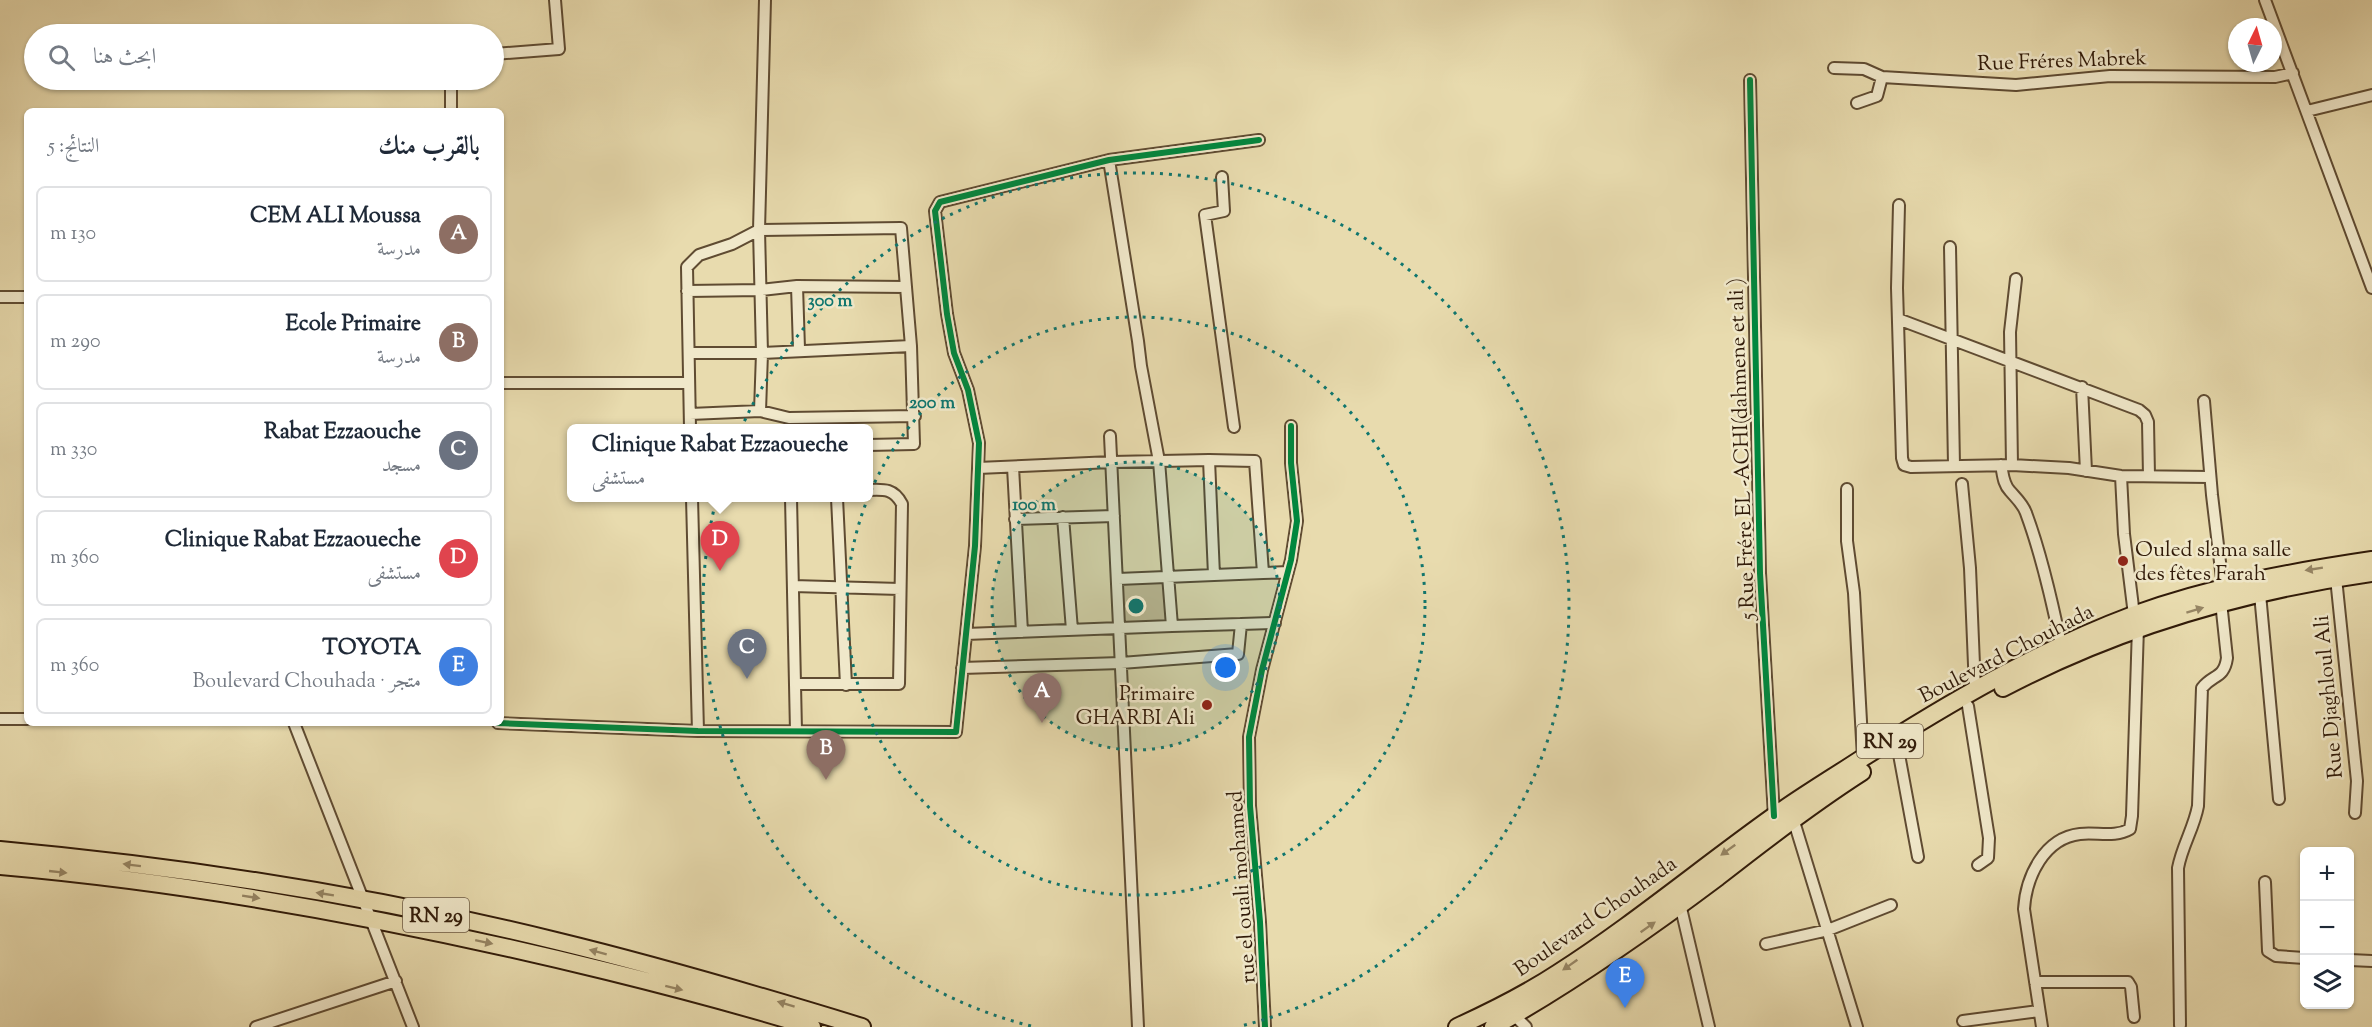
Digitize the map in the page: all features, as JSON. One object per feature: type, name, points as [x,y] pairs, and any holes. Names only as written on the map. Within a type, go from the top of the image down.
[{"type":"highway","name":"RN 29","points":[[1493,1027],[1520,1021],[1680,904],[1792,812],[1968,706],[2136,621],[2309,569],[2372,560]]},
{"type":"highway","name":"RN 29","points":[[2222,595],[2260,594],[2372,573]]},
{"type":"highway","name":"Boulevard Chouhada","points":[[1457,1027],[1505,1004],[1558,973],[1774,816],[1792,812],[1863,758],[1976,689],[2061,645],[2136,621]]},
{"type":"highway","name":"RN 29","points":[[0,850],[146,866],[363,900],[556,941],[707,980],[862,1027]]},
{"type":"highway","name":"RN 29","points":[[0,866],[212,891],[372,919],[516,948],[738,1004],[812,1027]]},
{"type":"street","points":[[504,53],[559,49],[555,0]]},
{"type":"street","points":[[760,411],[762,353],[759,230],[765,0]]},
{"type":"street","points":[[2265,0],[2372,288]]},
{"type":"street","name":"Rue Fréres Mabrek","points":[[1834,68],[1864,69],[1882,77],[2016,85],[2110,76],[2275,77],[2293,73]]},
{"type":"street","points":[[1857,103],[1877,96],[1882,77]]},
{"type":"street","name":"5 Rue Frére EL -ACHI(dahmene et ali )","points":[[1750,80],[1754,371],[1760,573],[1774,816]]},
{"type":"street","points":[[451,90],[451,108]]},
{"type":"street","points":[[2307,111],[2372,94]]},
{"type":"street","points":[[504,723],[698,731],[956,732],[977,519],[979,443],[968,390],[954,353],[947,314],[935,212],[940,202],[1109,160],[1259,140]]},
{"type":"street","points":[[1109,160],[1141,366],[1159,461],[1172,626]]},
{"type":"street","points":[[1222,177],[1224,211],[1204,215],[1234,427]]},
{"type":"street","points":[[1899,206],[1898,319],[1904,465],[1911,467],[2007,465],[2121,476],[2211,477]]},
{"type":"street","points":[[690,424],[687,267],[699,255],[732,244],[759,230],[902,228],[915,416],[914,444],[873,445]]},
{"type":"street","points":[[1950,247],[1954,465]]},
{"type":"street","points":[[2016,279],[2010,332],[2007,465],[2003,480],[2008,490],[2025,510],[2047,579],[2061,645]]},
{"type":"street","points":[[687,291],[761,291],[797,286],[906,286]]},
{"type":"street","points":[[797,286],[799,350]]},
{"type":"street","points":[[0,297],[24,297]]},
{"type":"street","points":[[1898,319],[2139,410],[2148,422],[2149,476]]},
{"type":"street","points":[[689,353],[762,353],[911,346]]},
{"type":"street","points":[[504,383],[689,383]]},
{"type":"street","points":[[2082,387],[2086,471]]},
{"type":"street","points":[[2180,1025],[2178,868],[2180,854],[2195,824],[2198,806],[2202,688],[2219,676],[2226,666],[2227,658],[2204,402]]},
{"type":"street","points":[[690,414],[760,411],[790,423],[915,416]]},
{"type":"street","name":"rue el ouali mohamed","points":[[1264,1027],[1260,924],[1250,806],[1250,737],[1262,670],[1288,572],[1297,521],[1291,464],[1291,426]]},
{"type":"street","points":[[1110,436],[1138,1027]]},
{"type":"street","points":[[1209,460],[1214,575]]},
{"type":"street","points":[[978,468],[1112,462],[1255,461],[1263,573]]},
{"type":"street","points":[[1012,467],[1022,632]]},
{"type":"street","points":[[2042,1027],[2024,909],[2025,891],[2030,877],[2044,855],[2064,838],[2079,834],[2122,833],[2130,829],[2132,816],[2136,621],[2121,476]]},
{"type":"street","points":[[1962,484],[1970,568],[1976,689]]},
{"type":"street","points":[[795,684],[899,684],[902,504],[897,494],[887,489],[873,490]]},
{"type":"street","points":[[1847,489],[1847,541],[1854,593],[1863,758]]},
{"type":"street","points":[[692,502],[698,731]]},
{"type":"street","points":[[791,502],[796,731]]},
{"type":"street","points":[[837,502],[846,685]]},
{"type":"street","points":[[1016,519],[1114,516]]},
{"type":"street","points":[[1063,518],[1072,630]]},
{"type":"street","points":[[1118,579],[1288,572]]},
{"type":"street","name":"Rue Djaghloul Ali","points":[[2336,578],[2357,781],[2355,813]]},
{"type":"street","points":[[793,586],[900,589]]},
{"type":"street","points":[[2260,594],[2279,798]]},
{"type":"street","points":[[966,634],[1275,623]]},
{"type":"street","points":[[962,668],[1121,663],[1238,654],[1241,624]]},
{"type":"street","points":[[1968,706],[1989,838],[1988,858],[1978,866]]},
{"type":"street","points":[[0,719],[24,719]]},
{"type":"street","points":[[295,726],[413,1027]]},
{"type":"street","points":[[1898,749],[1918,857]]},
{"type":"street","points":[[1792,812],[1857,1027]]},
{"type":"street","points":[[2265,882],[2268,951],[2276,956],[2300,958]]},
{"type":"street","points":[[1680,904],[1709,1027]]},
{"type":"street","points":[[1766,944],[1828,930],[1891,905]]},
{"type":"street","points":[[2354,960],[2372,961]]},
{"type":"street","points":[[256,1027],[396,981]]},
{"type":"street","points":[[2035,982],[2128,982],[2131,987],[2134,1017]]},
{"type":"street","points":[[1963,1021],[2039,1011]]},
{"type":"shaded area","points":[[1164,580],[1169,623],[1123,625],[1121,581]]},
{"type":"cycle path","points":[[1750,80],[1760,573],[1774,816]]},
{"type":"cycle path","points":[[504,723],[698,731],[956,732],[975,546],[979,443],[968,390],[954,353],[935,211],[940,202],[1109,160],[1259,140]]},
{"type":"cycle path","points":[[1265,1027],[1260,922],[1250,806],[1249,737],[1262,670],[1291,560],[1297,521],[1291,463],[1291,426]]},
{"type":"place","name":"Ouled slama salle des fêtes Farah","points":[[2123,561]]},
{"type":"place","name":"Clinique Rabat Ezzaoueche","points":[[720,571]]},
{"type":"place","name":"Rabat Ezzaouche","points":[[747,679]]},
{"type":"place","name":"Primaire GHARBI Ali","points":[[1207,705]]},
{"type":"place","name":"CEM ALI Moussa","points":[[1042,723]]},
{"type":"place","name":"Ecole Primaire","points":[[826,780]]},
{"type":"place","name":"TOYOTA","points":[[1625,1008]]}]
